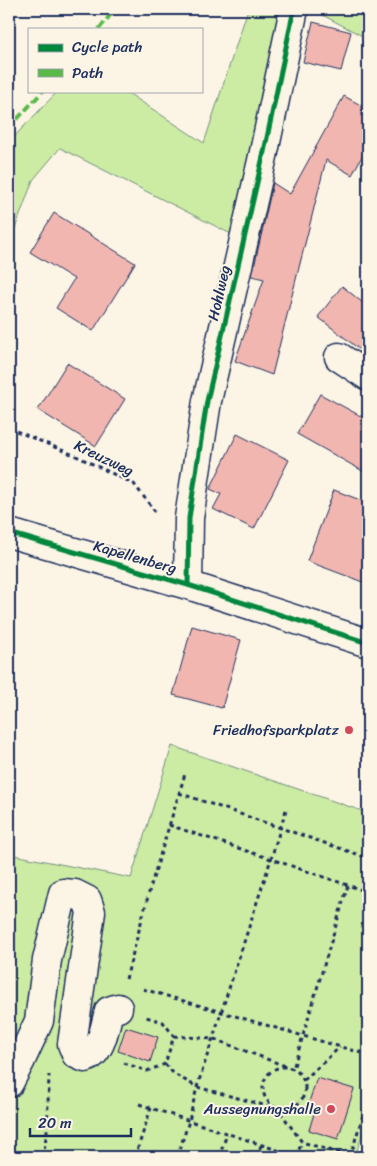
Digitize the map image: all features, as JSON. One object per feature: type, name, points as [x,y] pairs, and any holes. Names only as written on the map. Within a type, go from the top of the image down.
[{"type":"street","name":"Hohlweg","points":[[188,585],[190,518],[208,400],[294,9]]},
{"type":"street","points":[[339,357],[368,376]]},
{"type":"street","name":"Kapellenberg","points":[[9,533],[188,585],[368,643]]},
{"type":"street","points":[[9,1083],[38,1021],[47,960],[63,893],[75,894],[87,900],[91,912],[72,1044],[76,1054],[85,1058],[94,1054],[99,1045],[109,1011],[122,996]]},
{"type":"path","points":[[165,1064],[174,1074],[197,1087],[278,1109],[294,1107],[304,1095],[304,1080],[293,1069],[214,1039],[174,1036],[163,1022],[122,996],[178,793],[185,774]]},
{"type":"path","points":[[178,793],[368,858]]},
{"type":"path","points":[[177,1157],[189,1121],[197,1087],[214,1039],[286,810]]},
{"type":"path","points":[[169,825],[368,892]]},
{"type":"path","points":[[293,1069],[348,885]]},
{"type":"path","points":[[134,986],[368,1055]]},
{"type":"path","points":[[121,1062],[148,1071],[165,1064],[174,1036]]},
{"type":"path","points":[[304,1080],[340,1047]]},
{"type":"path","points":[[293,1069],[284,1066],[276,1068],[263,1080],[262,1089],[264,1098],[278,1109],[302,1142],[338,1155],[350,1157],[368,1100]]},
{"type":"path","points":[[43,1157],[47,1132],[50,1067]]},
{"type":"path","points":[[139,1104],[297,1157],[302,1142]]},
{"type":"path","points":[[135,1157],[151,1108]]},
{"type":"path","points":[[219,1157],[227,1134]]},
{"type":"path","points":[[257,1157],[261,1145]]},
{"type":"green space","points":[[248,9],[285,9],[239,238],[60,148],[33,180],[9,245],[9,142],[57,92],[127,92],[204,143]]},
{"type":"green space","points":[[311,9],[368,9],[368,39]]},
{"type":"green space","points":[[172,746],[368,813],[368,1116],[355,1157],[9,1157],[9,854],[131,878]]},
{"type":"building","points":[[313,22],[351,32],[341,71],[303,62]]},
{"type":"building","points":[[344,96],[368,109],[368,145],[352,175],[326,160],[272,375],[235,361],[264,279],[252,276],[273,183],[290,194]]},
{"type":"building","points":[[54,213],[135,263],[93,331],[56,308],[74,279],[30,252]]},
{"type":"building","points":[[342,286],[368,307],[368,356],[318,317]]},
{"type":"building","points":[[67,363],[125,399],[96,446],[38,410]]},
{"type":"building","points":[[320,394],[368,420],[368,474],[297,434]]},
{"type":"building","points":[[237,434],[289,460],[254,529],[213,509],[221,494],[210,489]]},
{"type":"building","points":[[334,490],[368,503],[368,584],[307,561]]},
{"type":"building","points":[[192,626],[241,640],[222,708],[173,695]]},
{"type":"building","points":[[126,1027],[158,1037],[150,1062],[118,1051]]},
{"type":"building","name":"Aussegnungshalle","points":[[317,1078],[354,1089],[338,1139],[309,1130],[316,1107],[308,1105]]},
{"type":"marked path","points":[[100,28],[115,9]]},
{"type":"marked path","points":[[9,128],[42,92]]},
{"type":"cycle path","points":[[188,585],[189,518],[207,401],[264,152],[294,9]]},
{"type":"cycle path","points":[[9,533],[188,585],[368,643]]},
{"type":"place","name":"Friedhofsparkplatz","points":[[349,730]]},
{"type":"place","name":"Aussegnungshalle","points":[[331,1109]]}]
